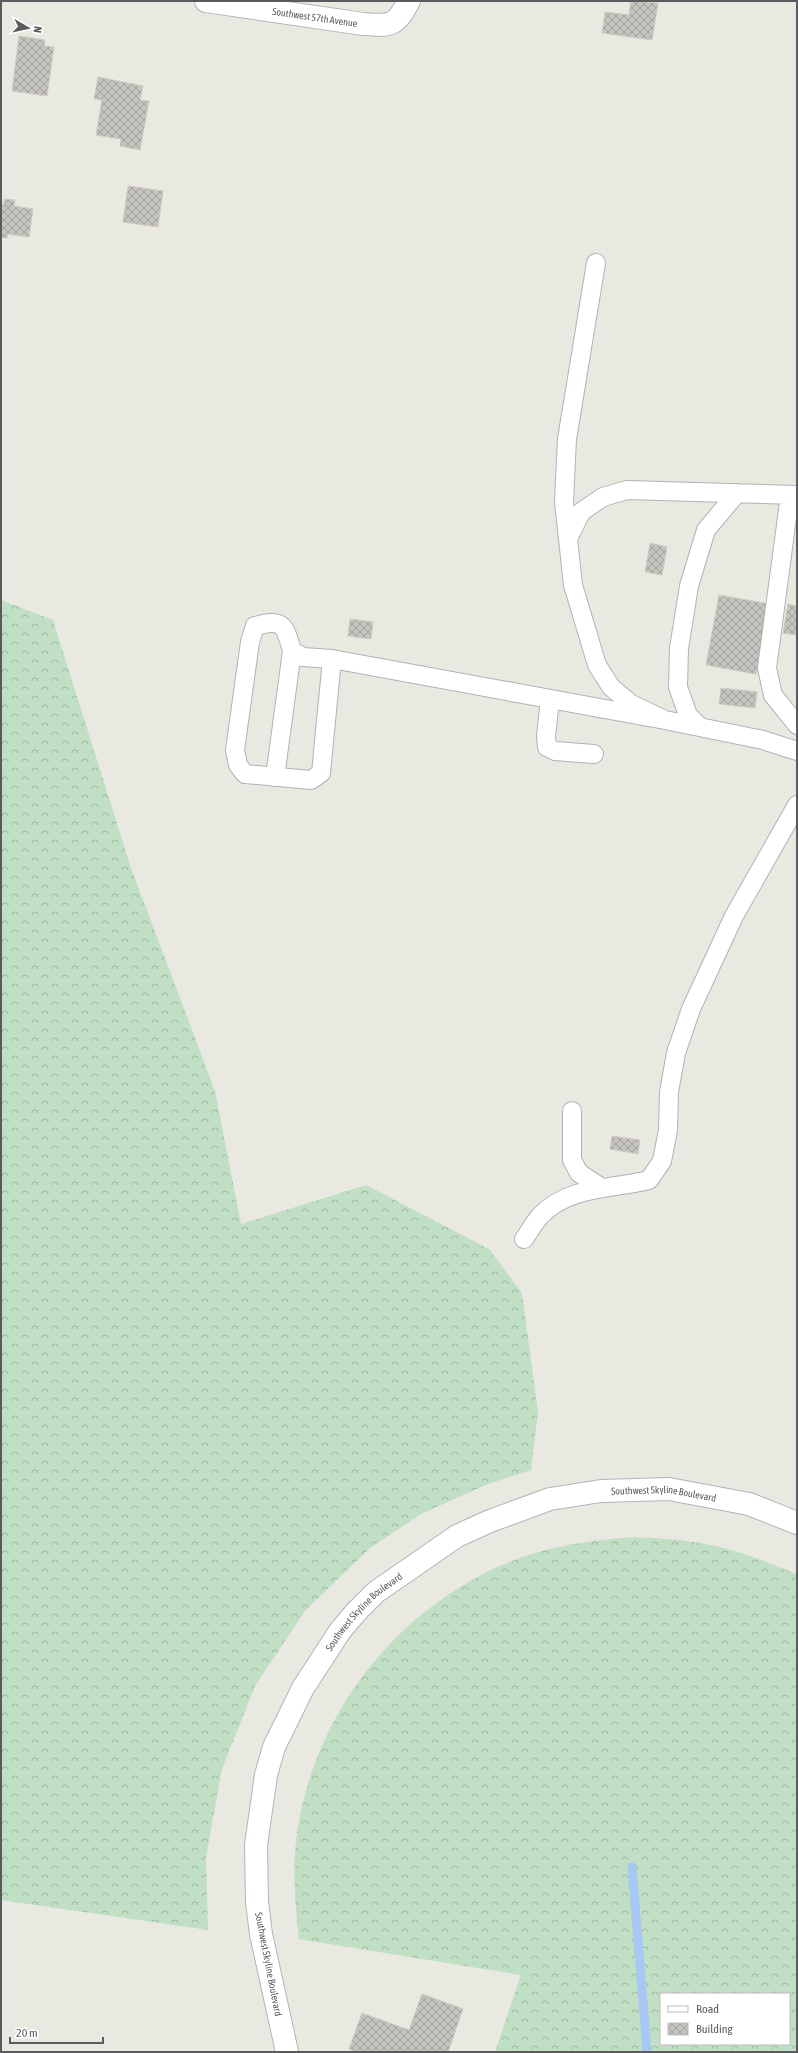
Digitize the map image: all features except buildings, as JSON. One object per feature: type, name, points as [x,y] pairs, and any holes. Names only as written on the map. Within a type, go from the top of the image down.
[{"type":"main road","name":"Southwest 57th Avenue","points":[[206,1],[385,26],[404,9]]},
{"type":"main road","name":"Southwest Skyline Boulevard","points":[[286,2052],[261,1934],[257,1902],[256,1844],[264,1789],[274,1747],[302,1688],[340,1631],[356,1612],[376,1592],[456,1536],[498,1518],[550,1499],[601,1491],[669,1489],[749,1504],[797,1523]]},
{"type":"lane","points":[[596,263],[568,439],[564,502],[573,585],[597,665],[611,687],[631,704],[665,720]]},
{"type":"lane","points":[[568,539],[580,512],[603,497],[628,490],[794,495],[767,668],[773,695],[797,725]]},
{"type":"lane","points":[[700,727],[688,715],[678,687],[679,648],[689,586],[706,530],[737,493]]},
{"type":"lane","points":[[275,777],[292,651],[286,631],[280,624],[271,622],[255,626],[250,642],[235,750],[238,765],[245,774],[275,777],[311,780],[321,773],[332,659]]},
{"type":"lane","points":[[292,651],[303,657],[332,659],[665,720],[763,740],[797,751]]},
{"type":"lane","points":[[550,699],[546,737],[548,747],[555,751],[594,754]]},
{"type":"lane","points":[[524,1239],[540,1216],[566,1198],[591,1189],[627,1185],[649,1180],[662,1161],[668,1130],[669,1092],[676,1053],[691,1009],[734,916],[797,805]]},
{"type":"lane","points":[[572,1111],[572,1160],[579,1173],[602,1188]]},
{"type":"green space","points":[[1,600],[53,620],[130,865],[215,1091],[241,1224],[366,1185],[489,1249],[522,1293],[538,1411],[531,1470],[488,1484],[423,1513],[370,1548],[305,1611],[255,1686],[222,1769],[206,1857],[208,1930],[1,1900]]},
{"type":"green space","points":[[632,1537],[666,1539],[712,1545],[749,1556],[797,1574],[797,2052],[495,2052],[521,1975],[299,1939],[294,1873],[297,1833],[307,1786],[324,1742],[346,1700],[374,1662],[406,1628],[443,1598],[484,1574],[528,1555],[580,1543]]},
{"type":"waterway","points":[[632,1867],[647,2052]]}]
